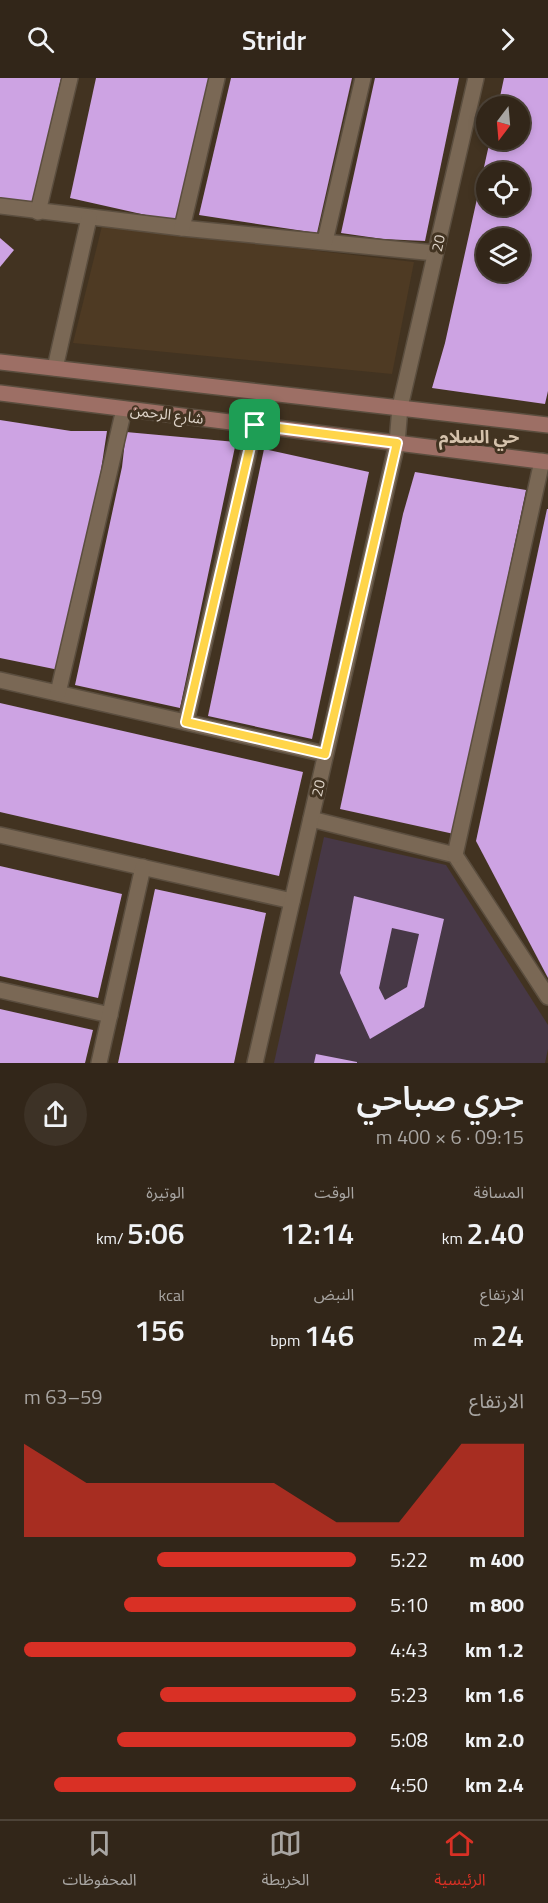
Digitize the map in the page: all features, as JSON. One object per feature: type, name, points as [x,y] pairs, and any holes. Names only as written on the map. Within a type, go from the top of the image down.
[{"type":"street","points":[[38,212],[70,78]]},
{"type":"street","points":[[182,228],[217,78]]},
{"type":"street","points":[[325,241],[363,78]]},
{"type":"street","name":"20","points":[[255,1063],[397,443],[400,408],[476,78]]},
{"type":"street","points":[[0,206],[89,218],[435,253]]},
{"type":"street","points":[[55,368],[89,218]]},
{"type":"street","points":[[0,362],[548,424]]},
{"type":"street","name":"شارع الرحمن","points":[[0,393],[545,462]]},
{"type":"street","points":[[58,693],[124,409]]},
{"type":"street","points":[[186,722],[255,425]]},
{"type":"street","points":[[455,855],[545,462]]},
{"type":"street","points":[[0,680],[325,754]]},
{"type":"street","points":[[311,819],[455,855],[548,997]]},
{"type":"street","points":[[0,835],[292,901]]},
{"type":"street","points":[[99,1063],[143,867]]},
{"type":"street","points":[[0,990],[110,1015]]},
{"type":"shaded area","points":[[102,226],[414,262],[392,374],[73,343]]},
{"type":"shaded area","points":[[324,837],[446,865],[548,1025],[548,1049],[545,1063],[274,1063]]},
{"type":"building","points":[[0,78],[61,78],[33,207],[0,201]]},
{"type":"building","points":[[96,78],[209,78],[177,222],[70,198]]},
{"type":"building","points":[[231,78],[352,78],[317,233],[199,215]]},
{"type":"building","points":[[375,78],[459,78],[425,241],[383,239],[341,233]]},
{"type":"building","points":[[504,78],[548,78],[548,391],[545,404],[432,388],[445,343],[476,203],[476,216],[530,216],[530,162],[485,162],[488,150],[530,150],[530,96],[500,96]]},
{"type":"building","points":[[0,238],[14,250],[0,267]]},
{"type":"building","points":[[0,420],[71,431],[107,431],[99,483],[59,670],[0,658]]},
{"type":"building","points":[[126,432],[236,442],[180,708],[75,685],[122,467]]},
{"type":"building","points":[[264,449],[369,472],[312,739],[208,716]]},
{"type":"building","points":[[415,472],[526,490],[454,834],[340,809],[403,514]]},
{"type":"building","points":[[548,509],[548,978],[476,841]]},
{"type":"building","points":[[0,703],[303,772],[279,876],[0,812]]},
{"type":"building","points":[[0,866],[122,894],[98,998],[0,976]]},
{"type":"building","points":[[155,889],[266,913],[234,1063],[118,1063]]},
{"type":"building","points":[[354,896],[444,919],[424,1007],[370,1039],[340,973]],"holes":[[[392,928],[419,934],[407,987],[385,1000],[379,988]]]},
{"type":"building","points":[[0,1009],[93,1030],[85,1063],[0,1063]]},
{"type":"building","points":[[316,1054],[357,1062],[357,1063],[314,1063]]},
{"type":"district","name":"حي السلام","points":[[479,436]]},
{"type":"route","points":[[255,425],[397,443],[325,754],[186,722],[255,425]]}]
